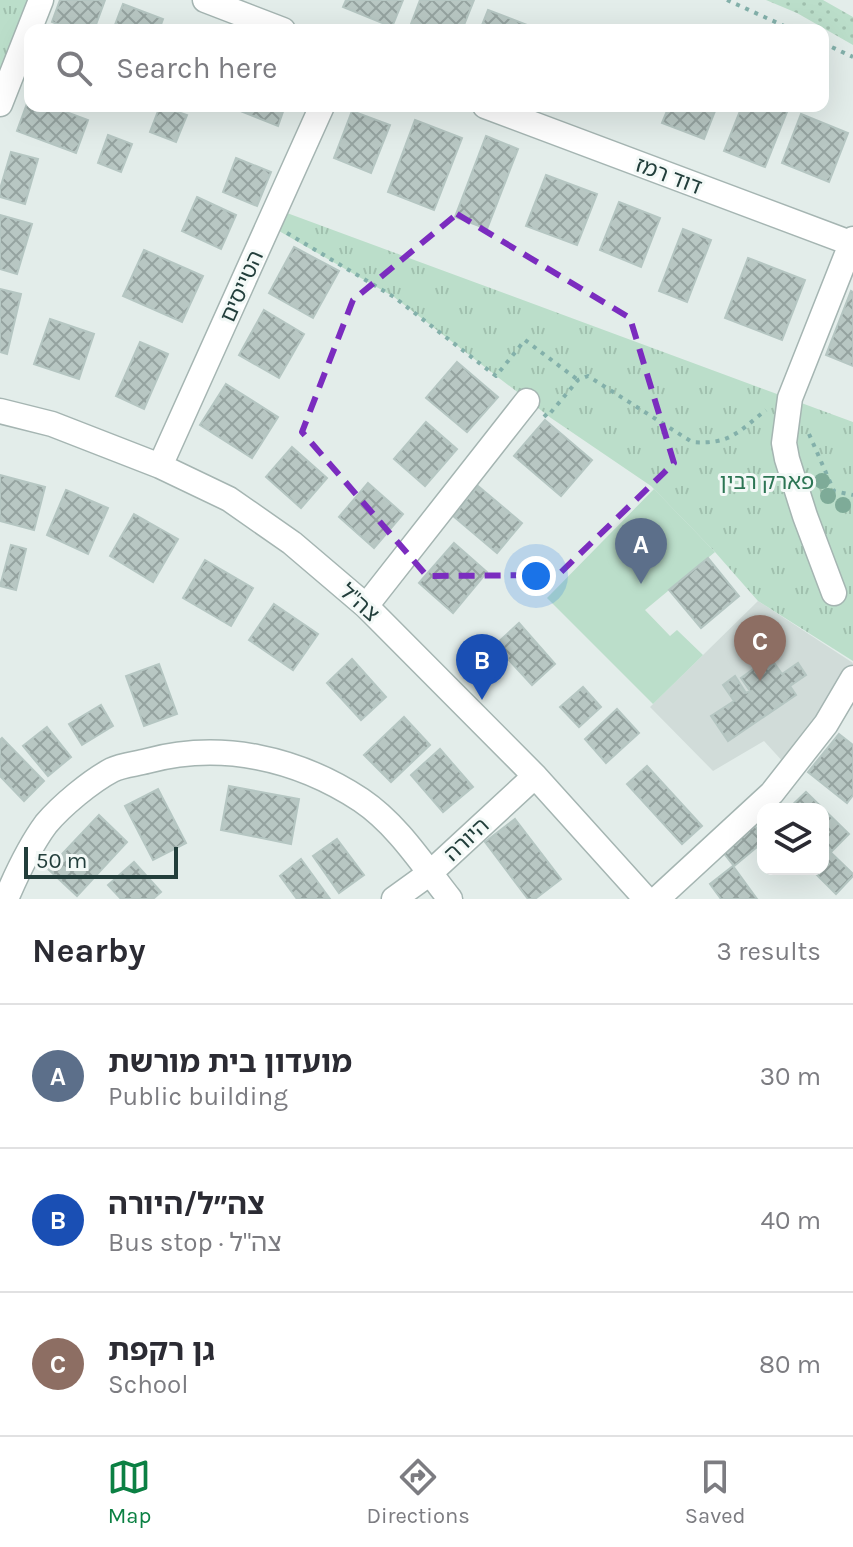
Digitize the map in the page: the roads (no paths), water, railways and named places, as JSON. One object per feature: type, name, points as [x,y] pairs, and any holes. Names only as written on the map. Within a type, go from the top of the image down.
[{"type":"street","points":[[31,24],[41,0]]},
{"type":"street","points":[[205,0],[267,24]]},
{"type":"street","points":[[2,90],[24,39]]},
{"type":"street","name":"הטייסים","points":[[160,466],[319,112]]},
{"type":"street","name":"דוד רמז","points":[[501,112],[852,242]]},
{"type":"street","points":[[834,593],[805,516],[784,443],[789,401],[852,242]]},
{"type":"street","points":[[366,606],[527,401]]},
{"type":"street","name":"צה\"ל","points":[[0,411],[52,424],[160,466],[229,499],[292,543],[366,606],[535,776],[646,899]]},
{"type":"street","points":[[657,899],[772,793],[826,724],[853,678]]},
{"type":"street","points":[[6,899],[22,863],[47,824],[75,795],[112,770],[173,754],[223,752],[275,761],[321,778],[362,801],[402,837],[450,899]]},
{"type":"street","name":"היורה","points":[[394,899],[430,873],[535,776]]},
{"type":"place","name":"מועדון בית מורשת","points":[[641,584]]},
{"type":"place","name":"גן רקפת","points":[[760,681]]},
{"type":"place","name":"צה״ל/היורה","points":[[482,700]]},
{"type":"park label","name":"פארק רבין","points":[[767,481]]}]
